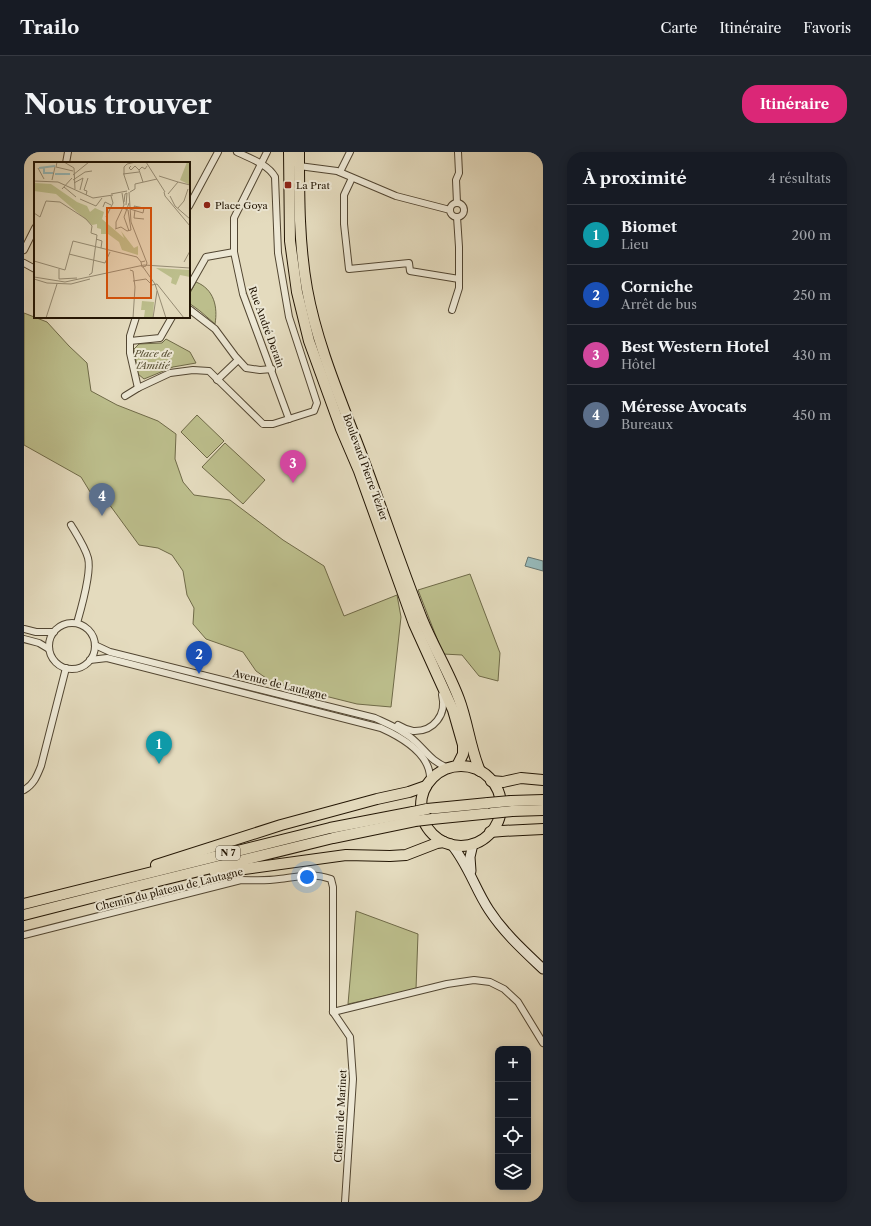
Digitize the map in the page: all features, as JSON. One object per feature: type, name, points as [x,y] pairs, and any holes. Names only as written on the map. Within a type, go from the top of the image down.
[{"type":"main road","name":"Boulevard Pierre Tézier","points":[[289,152],[288,186],[290,241],[297,292],[309,341],[343,433],[359,471],[414,624],[450,701],[458,723],[463,750],[462,758],[453,767]]},
{"type":"main road","name":"Boulevard Pierre Tézier","points":[[299,152],[301,239],[308,290],[314,318],[342,402],[414,597],[437,654],[459,699],[466,720],[474,756],[480,771]]},
{"type":"main road","points":[[45,899],[281,825],[377,799],[409,792],[428,783],[439,773],[453,767],[472,768],[480,771],[491,781],[500,797],[500,810],[497,822],[485,837],[473,844],[462,846],[445,842],[426,844],[397,856],[346,855],[259,866],[138,886]]},
{"type":"main road","points":[[491,781],[503,782],[521,778],[543,780]]},
{"type":"main road","points":[[428,783],[421,800],[422,815],[427,828],[457,852],[471,875],[481,896],[499,924],[516,944],[543,969]]},
{"type":"main road","name":"N 7","points":[[24,916],[138,886],[334,838],[414,816],[427,809],[490,808],[512,806],[543,800]]},
{"type":"main road","name":"N 7","points":[[512,806],[543,810]]},
{"type":"main road","name":"N 7","points":[[24,904],[330,828],[414,816],[432,819],[490,808]]},
{"type":"main road","points":[[490,832],[543,829]]},
{"type":"main road","points":[[471,875],[470,857],[473,844]]},
{"type":"street","points":[[66,162],[68,152]]},
{"type":"street","points":[[190,204],[218,152]]},
{"type":"street","points":[[125,396],[138,388],[170,373],[193,370],[209,371],[263,424],[273,424],[314,411],[317,403],[289,317],[278,253],[275,177],[261,164],[237,152]]},
{"type":"street","name":"Rue André Derain","points":[[267,152],[234,218],[234,252],[243,294],[263,350],[272,369],[289,419]]},
{"type":"street","points":[[340,172],[350,152]]},
{"type":"street","points":[[457,203],[456,180],[459,173],[458,152]]},
{"type":"street","points":[[299,166],[340,172],[396,196],[450,210],[452,215],[457,217]]},
{"type":"street","points":[[352,178],[344,195],[344,224],[349,270],[409,264],[410,271],[460,280]]},
{"type":"street","points":[[450,210],[452,205],[457,203]]},
{"type":"street","points":[[457,203],[462,205],[464,210],[462,215],[457,217]]},
{"type":"street","points":[[452,310],[460,288],[457,217]]},
{"type":"street","points":[[24,250],[34,230]]},
{"type":"street","points":[[190,285],[206,258],[234,252]]},
{"type":"street","points":[[24,263],[34,268]]},
{"type":"street","points":[[190,310],[215,329],[238,360],[246,368],[260,370],[272,369]]},
{"type":"street","points":[[136,318],[130,341],[130,353],[138,388]]},
{"type":"street","points":[[130,341],[160,338],[171,318]]},
{"type":"street","points":[[217,380],[238,360]]},
{"type":"street","points":[[71,525],[85,551],[89,564],[88,576],[77,623]]},
{"type":"street","points":[[67,623],[77,623],[90,631],[94,640],[95,650],[86,665],[80,668],[66,668],[57,664],[50,654],[50,637],[57,628],[67,623]]},
{"type":"street","points":[[24,629],[36,632],[54,632]]},
{"type":"street","points":[[24,639],[39,643],[49,649]]},
{"type":"street","name":"Avenue de Lautagne","points":[[95,645],[110,652],[374,718],[400,730],[417,742],[435,762],[453,767]]},
{"type":"street","name":"Avenue de Lautagne","points":[[90,660],[107,658],[381,728],[396,734],[410,743],[427,765],[430,774],[428,783]]},
{"type":"street","points":[[374,718],[389,720],[412,731],[428,729],[435,723],[441,716],[444,701],[429,658]]},
{"type":"street","points":[[24,790],[32,785],[38,776],[66,668]]},
{"type":"street","name":"Chemin du plateau de Lautagne","points":[[24,935],[241,880],[277,879],[307,875],[320,875],[330,879],[333,887],[333,1012]]},
{"type":"street","points":[[333,1012],[447,984],[474,980],[490,982],[504,989],[518,1002],[543,1043]]},
{"type":"street","name":"Chemin de Marinet","points":[[333,1012],[350,1037],[353,1079],[345,1202]]},
{"type":"green space","points":[[196,282],[207,289],[211,294],[215,305],[215,324],[190,304],[190,293]]},
{"type":"green space","points":[[24,313],[47,322],[87,363],[91,391],[117,405],[158,421],[176,434],[175,459],[183,482],[194,495],[230,500],[283,540],[324,566],[344,616],[397,595],[401,617],[391,707],[357,704],[273,683],[256,671],[243,652],[206,639],[193,624],[194,608],[187,595],[183,571],[172,555],[158,548],[139,545],[109,504],[92,495],[81,477],[24,445]]},
{"type":"green space","name":"Place de l'Amitié","points":[[166,339],[190,352],[196,363],[173,367],[144,379],[138,374],[134,349],[139,344],[162,343]]},
{"type":"green space","points":[[197,415],[224,441],[207,458],[181,432]]},
{"type":"green space","points":[[225,443],[265,480],[243,504],[202,467]]},
{"type":"green space","points":[[470,574],[500,653],[498,681],[479,676],[462,655],[443,654],[418,590]]},
{"type":"green space","points":[[356,911],[418,934],[416,989],[348,1004]]},
{"type":"water","points":[[528,557],[543,561],[543,571],[525,566]]},
{"type":"place","name":"La Prat","points":[[288,185]]},
{"type":"place","name":"Place Goya","points":[[207,205]]},
{"type":"place","name":"Best Western Hotel","points":[[293,483]]},
{"type":"place","name":"Méresse Avocats","points":[[102,516]]},
{"type":"place","name":"Corniche","points":[[199,674]]},
{"type":"place","name":"Biomet","points":[[159,764]]}]
